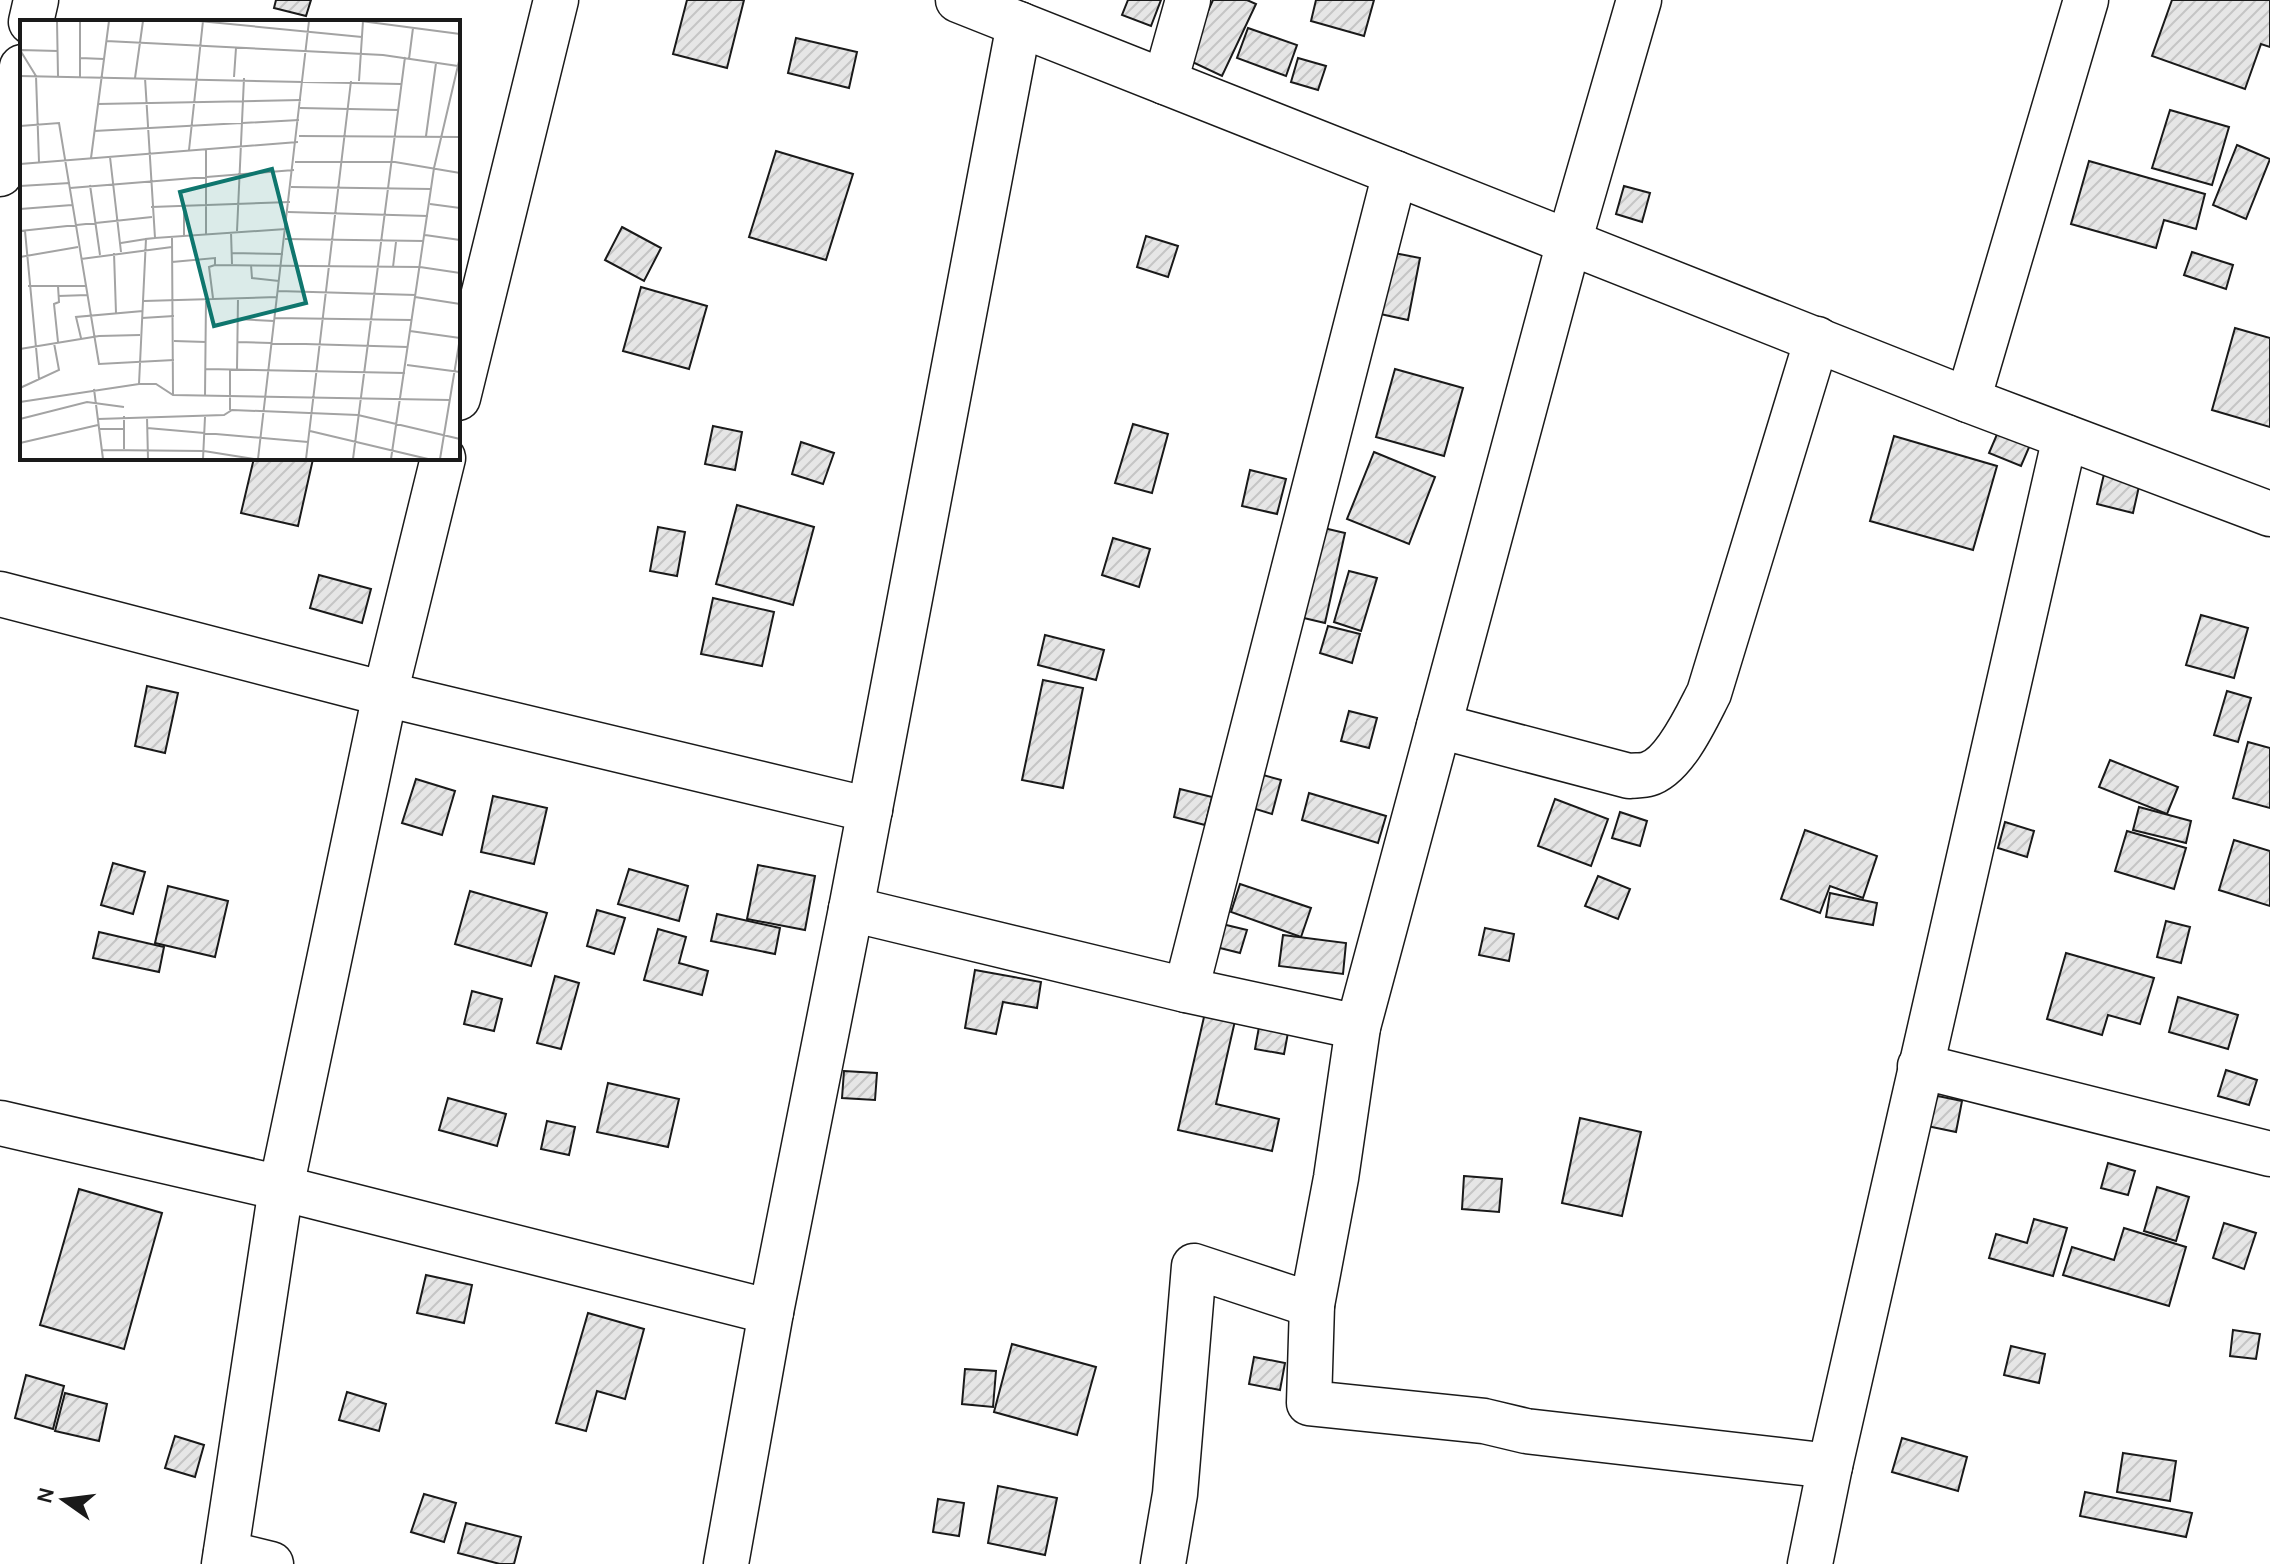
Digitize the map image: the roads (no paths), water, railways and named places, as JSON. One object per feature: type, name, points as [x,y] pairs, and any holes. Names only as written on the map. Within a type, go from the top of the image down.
[{"type":"street","points":[[31,20],[36,0]]},
{"type":"street","points":[[460,390],[556,0]]},
{"type":"street","points":[[958,0],[1968,400],[2270,514]]},
{"type":"street","points":[[1165,82],[1188,0]]},
{"type":"street","points":[[1639,0],[1569,242],[1358,1027],[1336,1178],[1312,1305],[1309,1403],[1484,1421],[1526,1431],[1830,1466]]},
{"type":"street","points":[[1968,400],[2086,0]]},
{"type":"street","points":[[726,1564],[771,1312],[1019,24]]},
{"type":"street","points":[[0,174],[20,77]]},
{"type":"street","points":[[1186,990],[1395,173]]},
{"type":"street","points":[[1439,726],[1629,776],[1650,774],[1667,761],[1690,731],[1709,693],[1817,339]]},
{"type":"street","points":[[1810,1564],[1920,1066],[2065,437]]},
{"type":"street","points":[[271,1564],[225,1558],[281,1188],[385,694],[443,460]]},
{"type":"street","points":[[0,594],[385,694],[870,810]]},
{"type":"street","points":[[851,909],[1186,990],[1358,1027]]},
{"type":"street","points":[[1920,1066],[2266,1141]]},
{"type":"street","points":[[0,1123],[281,1188],[771,1312]]},
{"type":"street","points":[[1163,1564],[1175,1494],[1194,1266],[1312,1305]]}]
